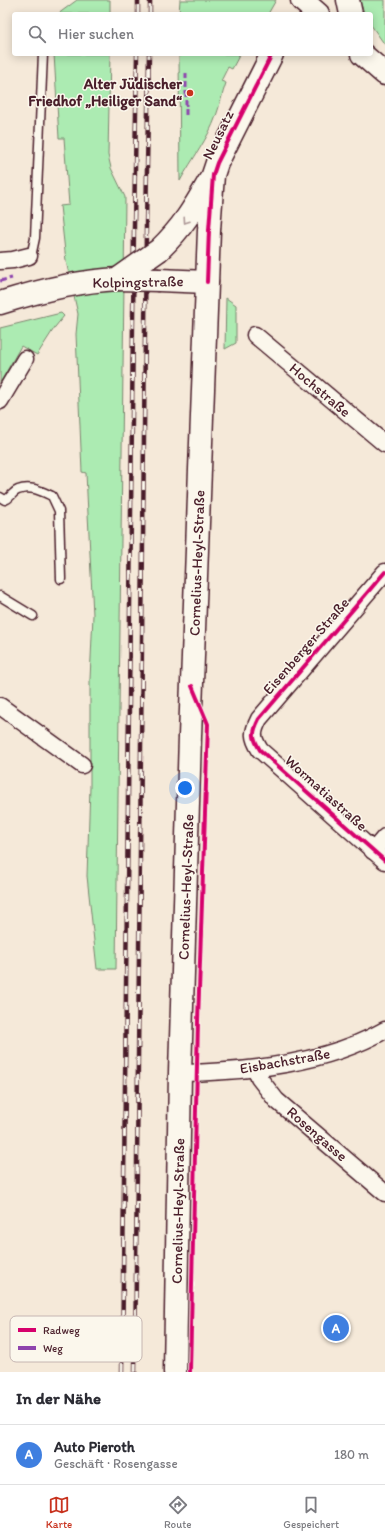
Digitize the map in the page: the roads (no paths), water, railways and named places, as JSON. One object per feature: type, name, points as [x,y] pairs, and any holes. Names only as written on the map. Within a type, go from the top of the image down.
[{"type":"main road","points":[[295,12],[302,0],[316,12]]},
{"type":"main road","points":[[348,0],[351,12]]},
{"type":"main road","name":"Neusatz","points":[[207,282],[213,175],[217,163],[271,56]]},
{"type":"main road","points":[[365,56],[385,74]]},
{"type":"main road","points":[[118,279],[159,250],[175,235],[185,223],[213,175]]},
{"type":"main road","name":"Kolpingstraße","points":[[0,303],[74,284],[118,279],[207,282]]},
{"type":"main road","name":"Cornelius-Heyl-Straße","points":[[175,1372],[180,1073],[190,736],[207,282]]},
{"type":"street","points":[[0,261],[13,260],[29,256]]},
{"type":"street","name":"Hochstraße","points":[[255,335],[385,444]]},
{"type":"street","points":[[0,401],[24,360]]},
{"type":"street","name":"Eisenberger Straße","points":[[254,739],[254,730],[259,719],[385,572]]},
{"type":"street","points":[[0,706],[82,765]]},
{"type":"street","name":"Wormatiastraße","points":[[254,739],[260,750],[385,861]]},
{"type":"street","points":[[372,851],[385,837]]},
{"type":"street","name":"Eisbachstraße","points":[[180,1073],[256,1069],[334,1053],[366,1042],[385,1030]]},
{"type":"street","name":"Rosengasse","points":[[256,1069],[259,1078],[276,1100],[385,1193]]},
{"type":"lane","points":[[29,256],[32,252],[35,238],[44,56]]},
{"type":"lane","points":[[0,497],[5,500],[10,498],[18,489],[34,488],[52,496],[59,511],[61,579]]},
{"type":"lane","points":[[0,596],[33,616]]},
{"type":"railway","points":[[138,0],[138,12]]},
{"type":"railway","points":[[150,0],[150,12]]},
{"type":"railway","points":[[123,1316],[137,56]]},
{"type":"railway","points":[[136,1316],[149,56]]},
{"type":"railway","points":[[122,1362],[122,1372]]},
{"type":"railway","points":[[135,1362],[135,1372]]},
{"type":"place","name":"Alter Jüdischer Friedhof „Heiliger Sand“","points":[[190,93]]},
{"type":"place","name":"Auto Pieroth","points":[[336,1328]]}]
